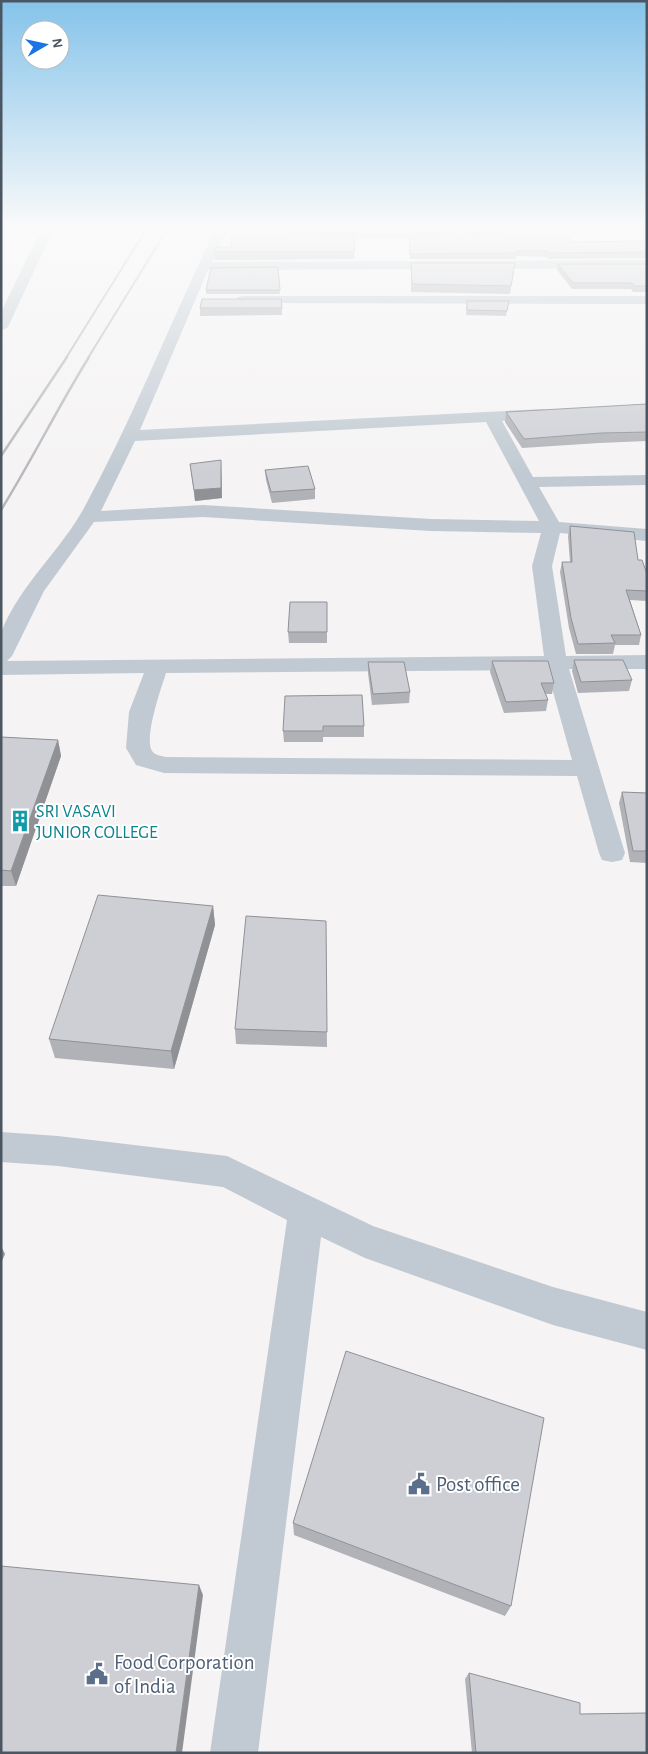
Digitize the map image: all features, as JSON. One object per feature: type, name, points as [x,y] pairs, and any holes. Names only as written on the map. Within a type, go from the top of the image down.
[{"type":"street","points":[[1,327],[9,310]]},
{"type":"street","points":[[1,656],[10,635],[39,584],[92,510],[189,310]]},
{"type":"street","points":[[129,436],[560,413]]},
{"type":"street","points":[[492,417],[552,527],[542,566],[556,662],[612,853]]},
{"type":"street","points":[[527,482],[647,480]]},
{"type":"street","points":[[87,518],[202,511],[431,525],[552,527],[647,535]]},
{"type":"street","points":[[1,668],[647,662]]},
{"type":"street","points":[[157,668],[142,712],[138,748],[145,759],[164,765],[586,768]]},
{"type":"street","points":[[1,1147],[58,1151],[227,1172],[365,1241],[553,1306],[647,1331]]},
{"type":"street","points":[[234,1753],[306,1212]]},
{"type":"building","points":[[467,310],[507,310],[507,311]]},
{"type":"building","points":[[647,404],[647,432],[601,433],[524,439],[506,412]]},
{"type":"building","points":[[221,460],[221,488],[194,490],[190,464]]},
{"type":"building","points":[[308,466],[315,489],[271,492],[265,470]]},
{"type":"building","points":[[570,526],[634,532],[638,560],[642,560],[647,574],[647,591],[626,590],[641,635],[611,635],[615,643],[578,644],[571,618],[562,562],[572,562]]},
{"type":"building","points":[[290,602],[327,602],[327,632],[288,632]]},
{"type":"building","points":[[574,660],[623,660],[632,680],[581,682]]},
{"type":"building","points":[[492,661],[548,661],[554,683],[541,683],[548,700],[506,702]]},
{"type":"building","points":[[368,662],[404,662],[410,692],[373,694]]},
{"type":"building","points":[[362,695],[364,726],[323,726],[323,731],[283,731],[285,696]]},
{"type":"building","name":"SRI VASAVI JUNIOR COLLEGE","points":[[1,737],[58,740],[11,871],[1,870]]},
{"type":"building","points":[[622,792],[647,793],[647,851],[633,851]]},
{"type":"building","points":[[98,895],[213,906],[171,1051],[49,1039]]},
{"type":"building","points":[[246,916],[326,921],[327,1032],[235,1029]]},
{"type":"building","name":"Post office","points":[[346,1351],[544,1418],[511,1606],[293,1523]]},
{"type":"building","name":"Food Corporation of India","points":[[1,1566],[199,1585],[176,1753],[1,1753]]},
{"type":"building","points":[[469,1673],[580,1703],[580,1714],[647,1713],[647,1753],[476,1753]]},
{"type":"railway","points":[[66,358],[96,310]]},
{"type":"railway","points":[[88,358],[118,310]]},
{"type":"railway","points":[[1,456],[67,357]]},
{"type":"railway","points":[[1,510],[89,357]]},
{"type":"place","name":"SRI VASAVI JUNIOR COLLEGE","points":[[20,821]]},
{"type":"place","name":"Post office","points":[[419,1484]]},
{"type":"place","name":"Food Corporation of India","points":[[97,1674]]}]
